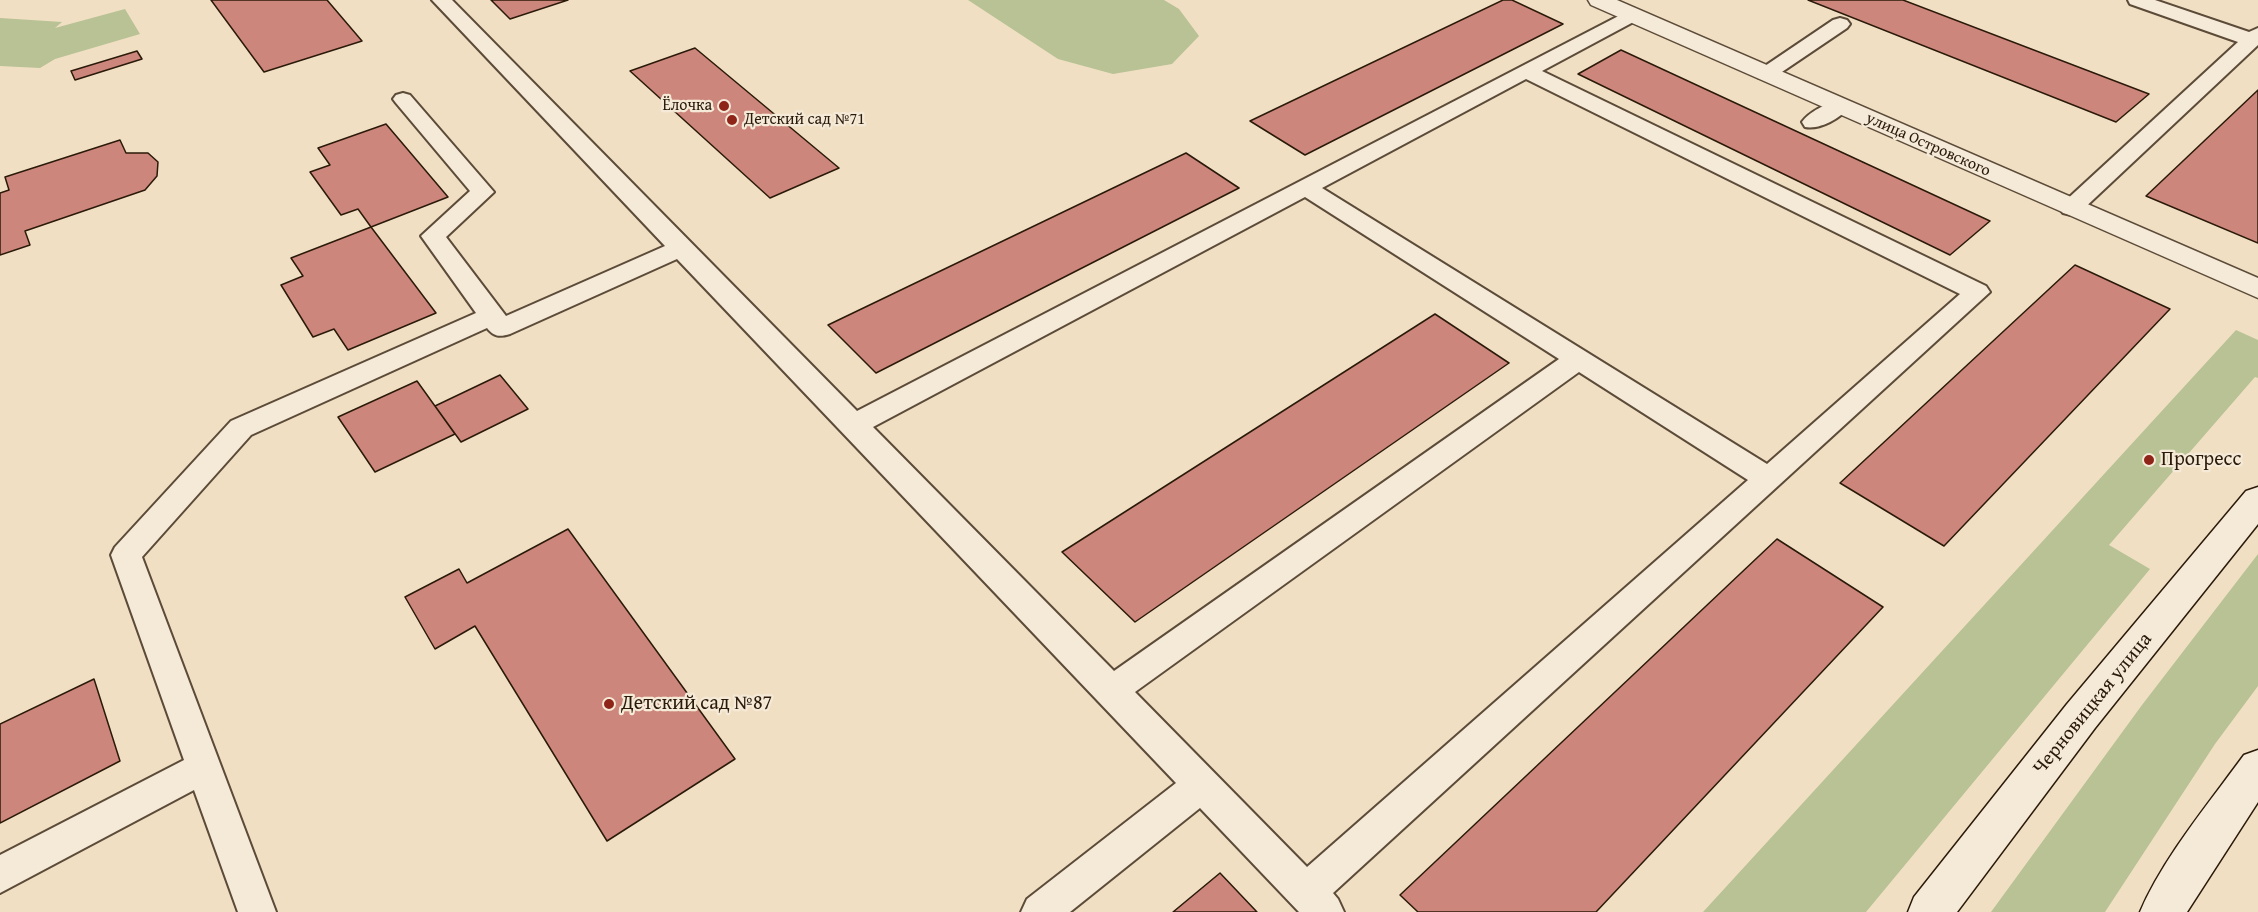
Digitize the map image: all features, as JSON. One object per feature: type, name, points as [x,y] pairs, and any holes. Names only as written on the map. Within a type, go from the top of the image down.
[{"type":"street","name":"улица Островского","points":[[1599,0],[2258,289]]},
{"type":"street","name":"Черновицкая улица","points":[[1930,912],[2081,716],[2258,500]]},
{"type":"street","points":[[2162,912],[2197,856],[2258,768]]},
{"type":"lane","points":[[441,0],[1315,902],[1769,479],[1977,292],[1526,71]]},
{"type":"lane","points":[[2071,208],[2255,37],[2137,0]]},
{"type":"lane","points":[[853,425],[1632,15]]},
{"type":"lane","points":[[1766,74],[1840,24]]},
{"type":"lane","points":[[403,99],[483,192],[433,236],[501,328],[682,248]]},
{"type":"lane","points":[[1813,122],[1839,106]]},
{"type":"lane","points":[[1305,187],[1769,479]]},
{"type":"lane","points":[[257,912],[126,555],[241,428],[492,316]]},
{"type":"lane","points":[[1111,691],[1578,359]]},
{"type":"lane","points":[[0,875],[204,767]]},
{"type":"lane","points":[[1040,912],[1201,785]]},
{"type":"green space","points":[[968,0],[1164,0],[1179,9],[1199,36],[1172,64],[1113,74],[1058,59]]},
{"type":"green space","points":[[125,9],[140,34],[55,59],[40,68],[0,66],[0,18],[62,22],[55,28]]},
{"type":"green space","points":[[2236,330],[2258,340],[2258,378],[2255,377],[2109,545],[2150,569],[1866,912],[1703,912]]},
{"type":"green space","points":[[2258,554],[2258,686],[2215,744],[2105,912],[1991,912],[2142,705]]},
{"type":"building","points":[[211,0],[327,0],[362,41],[264,72]]},
{"type":"building","points":[[491,0],[568,0],[510,19]]},
{"type":"building","points":[[1503,0],[1512,0],[1563,24],[1305,155],[1250,121]]},
{"type":"building","points":[[1808,0],[1903,0],[2149,94],[2116,122]]},
{"type":"building","name":"Детский сад №71","points":[[695,48],[839,168],[770,198],[630,71]]},
{"type":"building","points":[[1621,50],[1990,221],[1950,255],[1578,74]]},
{"type":"building","points":[[137,51],[142,59],[75,80],[71,71]]},
{"type":"building","points":[[2258,90],[2258,243],[2146,196]]},
{"type":"building","points":[[386,124],[448,197],[371,227],[358,209],[341,215],[310,172],[330,165],[318,148]]},
{"type":"building","points":[[120,140],[126,153],[148,153],[158,162],[157,176],[145,190],[25,231],[30,245],[0,255],[0,193],[9,190],[5,177]]},
{"type":"building","points":[[1186,153],[1239,188],[876,373],[828,325]]},
{"type":"building","points":[[371,227],[436,313],[348,350],[334,329],[313,337],[281,285],[303,276],[291,258]]},
{"type":"building","points":[[2075,265],[2170,309],[1944,546],[1840,483]]},
{"type":"building","points":[[1435,314],[1509,363],[1135,622],[1062,552]]},
{"type":"building","points":[[500,375],[528,409],[461,442],[435,406]]},
{"type":"building","points":[[417,381],[455,434],[375,472],[338,417]]},
{"type":"building","name":"Детский сад №87","points":[[568,529],[735,759],[607,841],[475,626],[435,649],[405,597],[459,569],[467,583]]},
{"type":"building","points":[[1777,539],[1883,607],[1596,912],[1418,912],[1400,895]]},
{"type":"building","points":[[94,679],[120,761],[0,823],[0,724]]},
{"type":"building","points":[[1220,873],[1257,912],[1173,912]]},
{"type":"place","name":"Ёлочка","points":[[724,106]]},
{"type":"place","name":"Детский сад №71","points":[[732,120]]},
{"type":"place","name":"Прогресс","points":[[2149,460]]},
{"type":"place","name":"Детский сад №87","points":[[609,704]]}]
